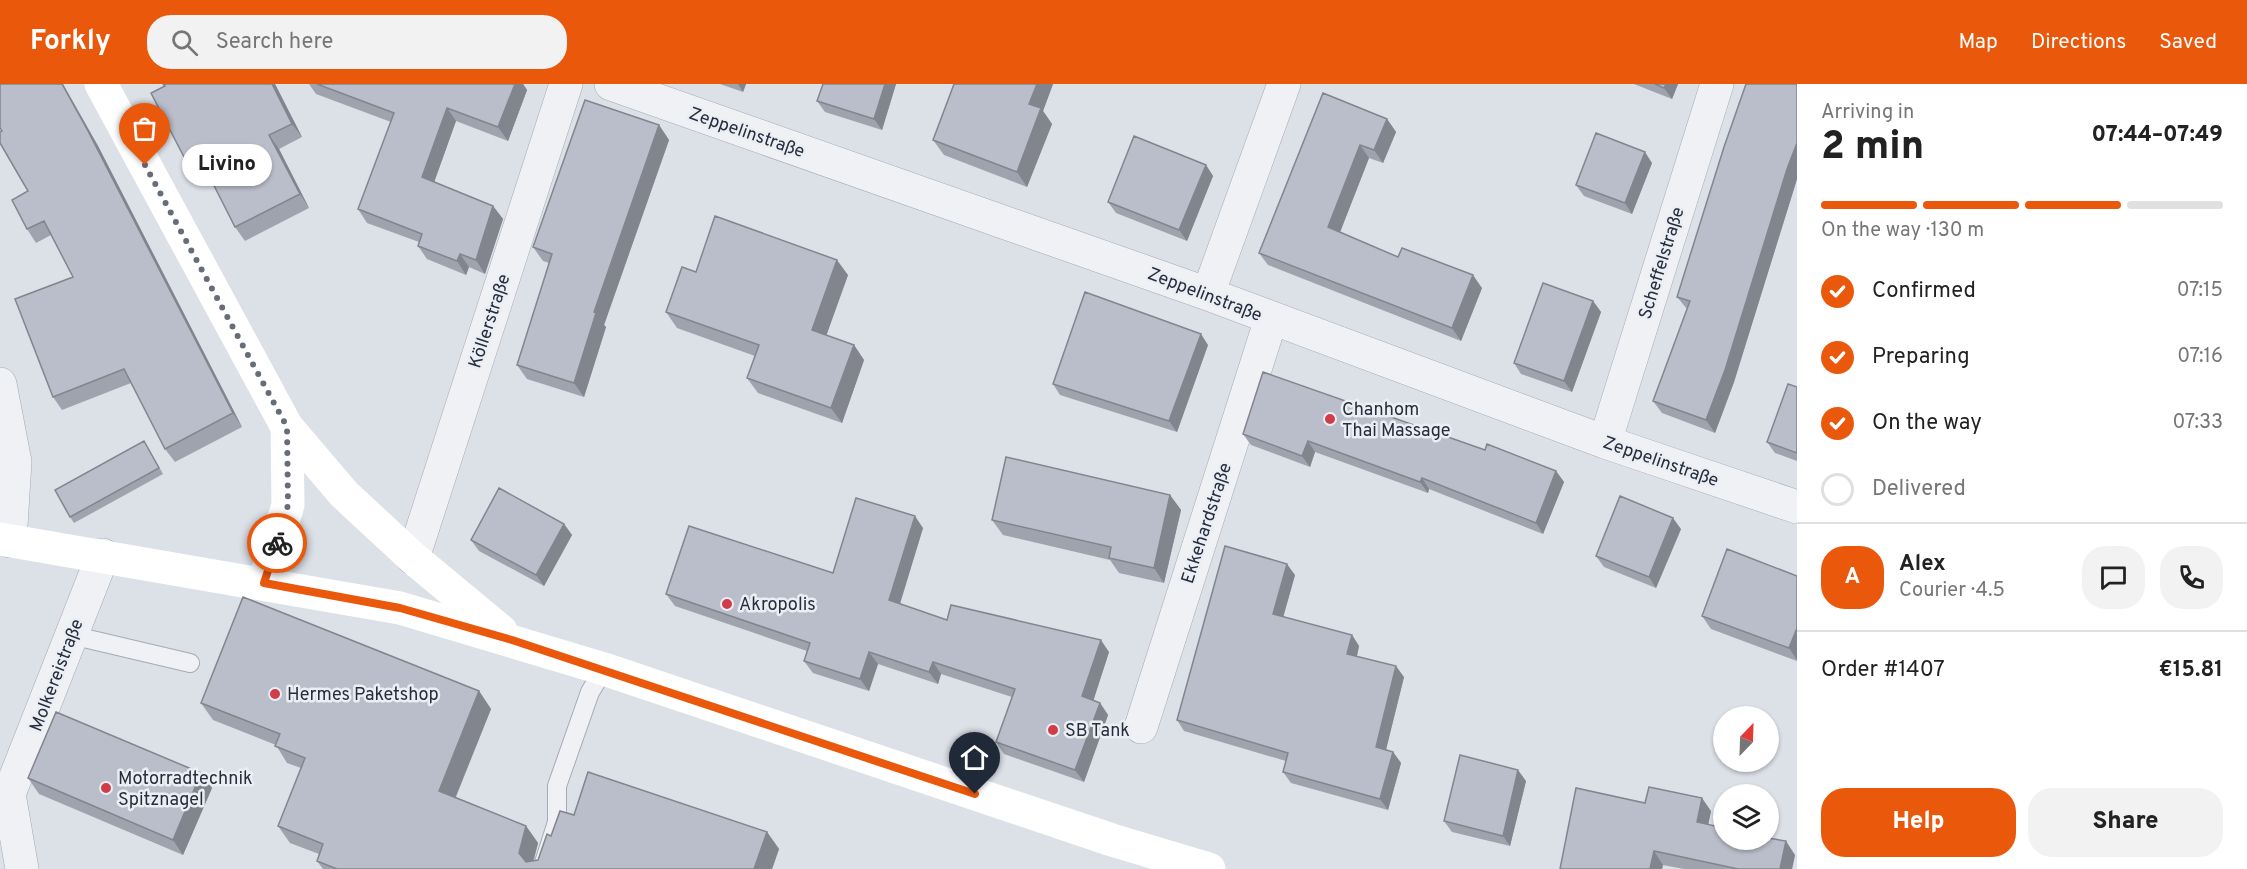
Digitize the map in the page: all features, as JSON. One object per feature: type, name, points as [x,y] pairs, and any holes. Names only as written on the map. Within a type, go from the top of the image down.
[{"type":"main road","points":[[101,84],[287,427],[344,494],[413,558],[512,640]]},
{"type":"main road","points":[[264,583],[288,505],[287,427]]},
{"type":"main road","points":[[5,540],[103,555],[400,608],[604,669],[1100,836],[1209,869]]},
{"type":"street","name":"Köllerstraße","points":[[413,558],[566,84]]},
{"type":"street","name":"Zeppelinstraße","points":[[611,84],[1208,294],[1605,442],[1797,507]]},
{"type":"street","points":[[1208,294],[1284,84]]},
{"type":"street","name":"Scheffelstraße","points":[[1605,442],[1717,84]]},
{"type":"street","name":"Ekkehardstraße","points":[[1141,727],[1271,319]]},
{"type":"street","points":[[0,384],[15,462],[5,540]]},
{"type":"street","name":"Molkereistraße","points":[[22,869],[4,795],[103,555]]},
{"type":"lane","points":[[71,635],[190,663]]},
{"type":"lane","points":[[542,869],[557,822],[557,786],[590,692],[604,669]]},
{"type":"building","points":[[0,84],[62,84],[233,413],[165,449],[124,369],[53,397],[15,299],[73,277],[44,221],[27,229],[12,200],[28,191],[0,143],[0,132],[2,131],[0,128]]},
{"type":"building","points":[[163,84],[272,84],[292,124],[269,135],[300,194],[235,227],[196,150],[184,157],[151,93],[165,86]]},
{"type":"building","points":[[317,84],[515,84],[498,127],[447,108],[422,177],[493,206],[476,260],[460,254],[457,261],[418,246],[422,234],[358,209],[394,113]]},
{"type":"building","points":[[823,84],[885,84],[874,119],[817,101]]},
{"type":"building","points":[[954,84],[1037,84],[1029,104],[1041,108],[1017,172],[933,140]]},
{"type":"building","points":[[1746,84],[1797,84],[1797,143],[1725,370],[1706,420],[1653,401],[1690,301],[1677,297]]},
{"type":"building","points":[[1323,93],[1387,119],[1374,150],[1360,145],[1328,227],[1398,257],[1402,248],[1473,275],[1452,328],[1259,253]]},
{"type":"building","points":[[585,100],[659,125],[594,312],[596,313],[574,383],[517,365],[552,254],[533,247]]},
{"type":"building","points":[[1596,133],[1645,152],[1625,203],[1576,185]]},
{"type":"building","points":[[1134,136],[1206,165],[1179,230],[1108,202]]},
{"type":"building","points":[[715,216],[837,260],[812,330],[854,345],[831,408],[747,378],[759,345],[666,312],[682,267],[696,272]]},
{"type":"building","points":[[1543,283],[1593,301],[1564,381],[1514,363]]},
{"type":"building","points":[[1085,292],[1201,334],[1169,421],[1053,384]]},
{"type":"building","points":[[1263,372],[1485,450],[1487,444],[1556,471],[1536,523],[1422,478],[1420,482],[1308,441],[1302,456],[1243,434]]},
{"type":"building","points":[[1788,384],[1797,387],[1797,453],[1767,442]]},
{"type":"building","points":[[144,441],[159,468],[70,517],[55,490]]},
{"type":"building","points":[[1006,457],[1170,495],[1154,568],[1109,558],[1111,547],[992,520]]},
{"type":"building","points":[[499,488],[564,524],[536,575],[471,540]]},
{"type":"building","points":[[1620,496],[1673,518],[1649,577],[1596,556]]},
{"type":"building","points":[[856,498],[915,516],[889,600],[947,620],[951,605],[1101,640],[1082,696],[1100,703],[1075,770],[996,742],[1015,689],[933,662],[929,672],[869,652],[860,679],[804,661],[810,643],[666,594],[689,526],[833,573]]},
{"type":"building","points":[[1225,546],[1287,564],[1273,614],[1352,635],[1347,654],[1396,666],[1376,747],[1393,752],[1380,799],[1283,772],[1288,753],[1177,720]]},
{"type":"building","points":[[1727,549],[1797,576],[1797,628],[1789,648],[1702,616]]},
{"type":"building","points":[[243,597],[479,691],[439,791],[526,826],[519,853],[526,862],[538,860],[547,834],[551,836],[560,811],[574,815],[588,772],[767,832],[754,869],[337,869],[317,861],[323,844],[278,826],[305,758],[275,746],[280,734],[201,703]]},
{"type":"building","points":[[56,712],[201,773],[173,840],[28,778]]},
{"type":"building","points":[[1460,755],[1518,770],[1503,836],[1444,821]]},
{"type":"building","points":[[1649,787],[1702,798],[1697,822],[1713,826],[1713,850],[1779,850],[1779,840],[1786,841],[1780,869],[1738,869],[1654,851],[1650,869],[1560,869],[1576,788],[1645,803]]},
{"type":"way so far","points":[[145,165],[287,427],[288,505],[277,543]]},
{"type":"place","name":"Livino","points":[[145,165]]},
{"type":"place","name":"Chanhom Thai Massage","points":[[1330,419]]},
{"type":"place","name":"Akropolis","points":[[727,604]]},
{"type":"place","name":"Hermes Paketshop","points":[[275,694]]},
{"type":"place","name":"SB Tank","points":[[1053,730]]},
{"type":"place","name":"Motorradtechnik Spitznagel","points":[[106,788]]},
{"type":"route","points":[[277,543],[264,583],[400,608],[512,640],[975,794]]}]
